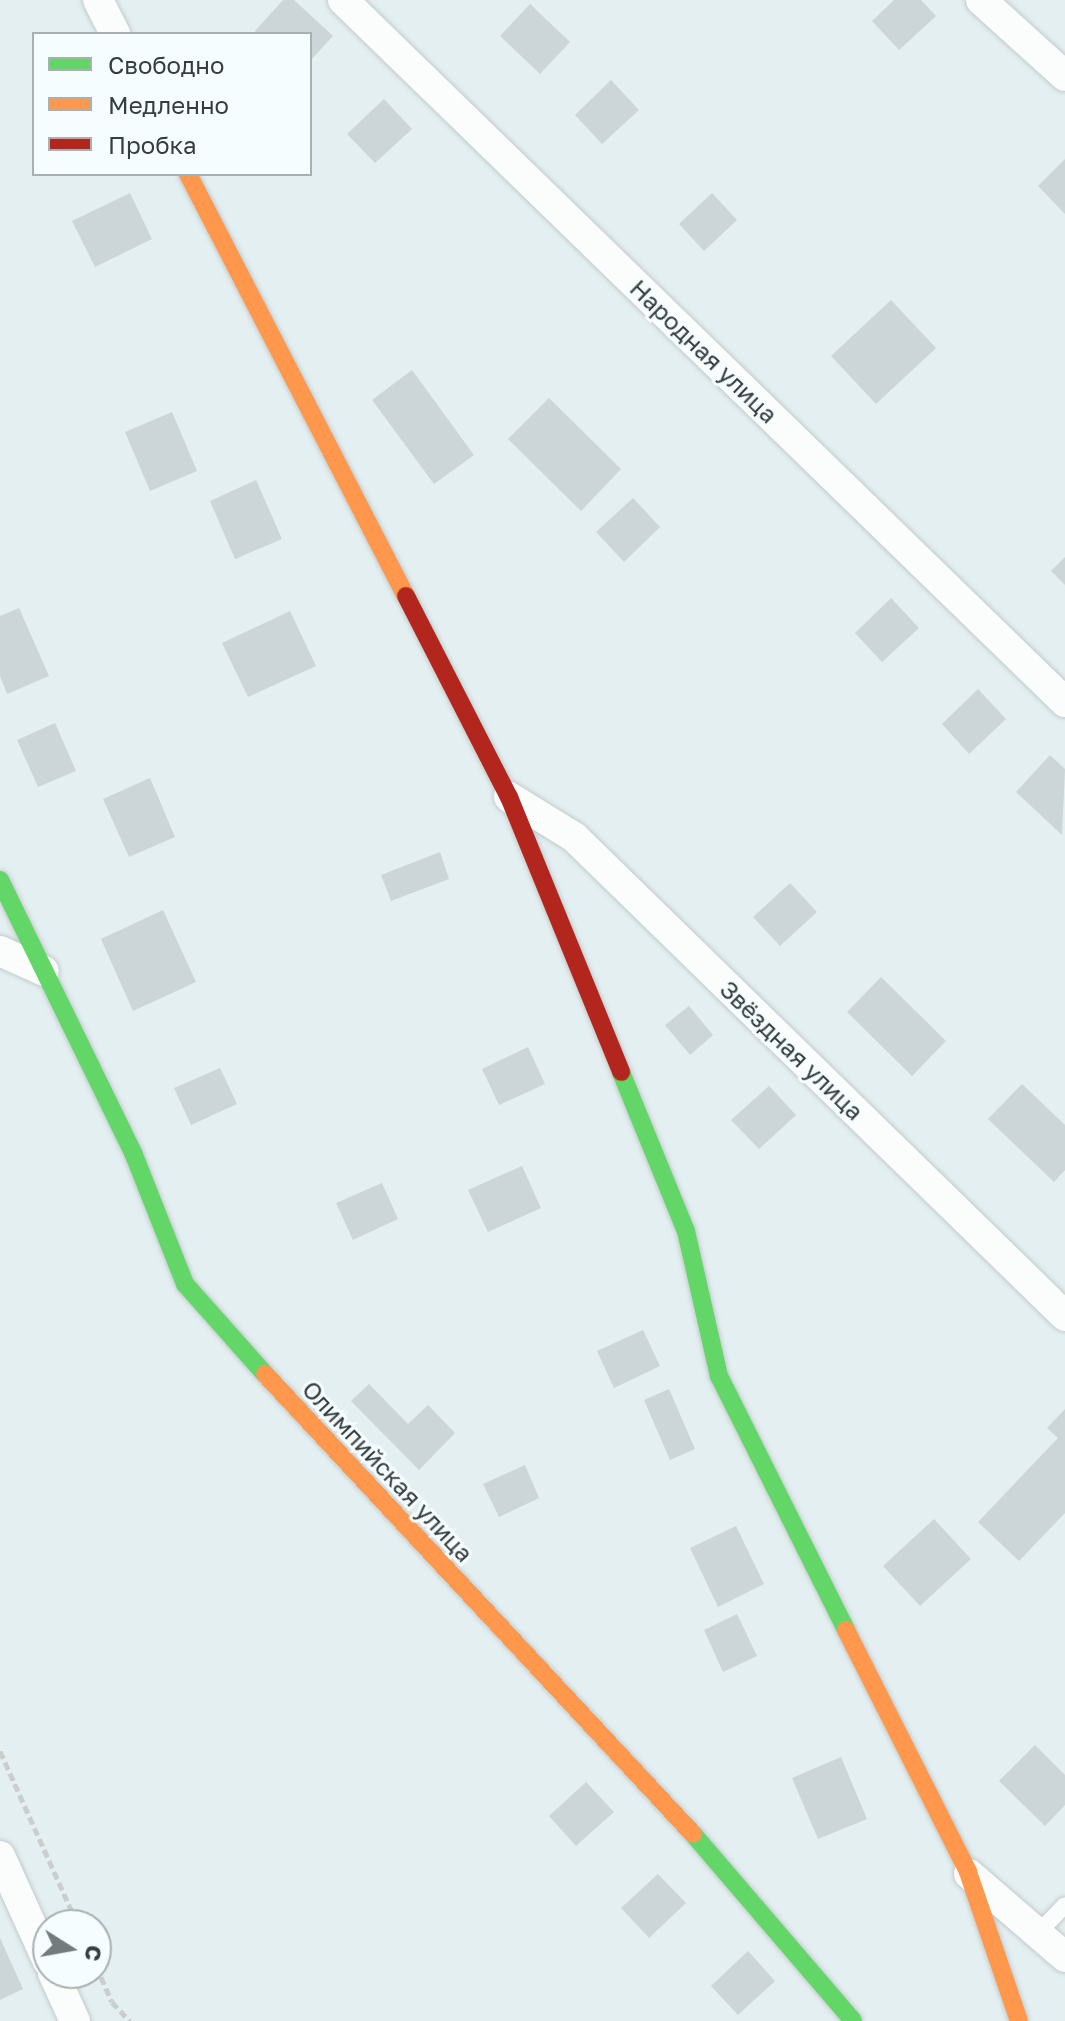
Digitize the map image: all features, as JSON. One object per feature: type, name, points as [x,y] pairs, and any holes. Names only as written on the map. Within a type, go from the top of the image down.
[{"type":"street","points":[[98,0],[114,32]]},
{"type":"street","name":"Народная улица","points":[[343,0],[1065,702]]},
{"type":"street","points":[[981,0],[1065,76]]},
{"type":"street","points":[[189,176],[509,797],[686,1231],[719,1376],[968,1872],[1019,2021]]},
{"type":"street","name":"Звёздная улица","points":[[509,797],[574,837],[1065,1316]]},
{"type":"street","name":"Олимпийская улица","points":[[0,880],[134,1155],[185,1284],[224,1330],[677,1816],[853,2021]]},
{"type":"street","points":[[0,951],[44,971]]},
{"type":"street","points":[[0,1856],[32,1927]]},
{"type":"street","points":[[968,1872],[1065,1957]]},
{"type":"street","points":[[60,1989],[75,2021]]},
{"type":"lane","points":[[1039,1932],[1065,1905]]},
{"type":"path","points":[[0,1751],[71,1909]]},
{"type":"path","points":[[106,1989],[112,2002],[130,2021]]},
{"type":"building","points":[[283,0],[294,0],[333,36],[312,59],[312,32],[255,31]]},
{"type":"building","points":[[894,0],[921,0],[936,16],[899,50],[872,21]]},
{"type":"building","points":[[530,4],[570,42],[540,74],[500,36]]},
{"type":"building","points":[[611,80],[639,110],[602,144],[575,115]]},
{"type":"building","points":[[384,99],[412,129],[375,163],[347,134]]},
{"type":"building","points":[[1065,159],[1065,214],[1038,186]]},
{"type":"building","points":[[130,193],[152,239],[95,267],[72,221]]},
{"type":"building","points":[[712,193],[737,220],[704,251],[679,224]]},
{"type":"building","points":[[891,300],[936,348],[876,404],[831,356]]},
{"type":"building","points":[[412,370],[474,455],[434,484],[372,400]]},
{"type":"building","points":[[549,398],[621,469],[581,511],[508,439]]},
{"type":"building","points":[[172,412],[197,471],[150,491],[125,432]]},
{"type":"building","points":[[256,480],[282,539],[235,559],[210,501]]},
{"type":"building","points":[[633,498],[660,527],[624,562],[596,532]]},
{"type":"building","points":[[1065,557],[1065,585],[1051,571]]},
{"type":"building","points":[[891,598],[919,628],[882,662],[855,633]]},
{"type":"building","points":[[19,608],[49,676],[7,694],[0,676],[0,616]]},
{"type":"building","points":[[290,611],[316,666],[248,697],[222,643]]},
{"type":"building","points":[[978,689],[1006,719],[969,754],[942,724]]},
{"type":"building","points":[[55,723],[76,771],[38,787],[17,740]]},
{"type":"building","points":[[1050,755],[1065,769],[1062,835],[1016,792]]},
{"type":"building","points":[[150,778],[175,837],[129,857],[103,799]]},
{"type":"building","points":[[440,852],[449,879],[391,901],[381,875]]},
{"type":"building","points":[[790,883],[817,912],[780,946],[753,917]]},
{"type":"building","points":[[163,910],[196,982],[133,1011],[101,939]]},
{"type":"building","points":[[881,977],[946,1041],[912,1076],[847,1012]]},
{"type":"building","points":[[689,1006],[713,1035],[690,1055],[665,1025]]},
{"type":"building","points":[[528,1047],[545,1084],[499,1105],[482,1069]]},
{"type":"building","points":[[220,1068],[237,1104],[191,1125],[174,1088]]},
{"type":"building","points":[[1022,1084],[1065,1125],[1065,1170],[1054,1182],[988,1119]]},
{"type":"building","points":[[769,1086],[796,1115],[759,1149],[731,1120]]},
{"type":"building","points":[[522,1166],[541,1208],[488,1232],[468,1190]]},
{"type":"building","points":[[382,1183],[398,1219],[353,1240],[336,1203]]},
{"type":"building","points":[[643,1330],[660,1366],[614,1388],[597,1351]]},
{"type":"building","points":[[369,1384],[408,1424],[428,1405],[455,1433],[419,1470],[351,1401]]},
{"type":"building","points":[[669,1389],[695,1449],[670,1460],[644,1400]]},
{"type":"building","points":[[1065,1409],[1065,1513],[1019,1561],[978,1522],[1058,1438],[1047,1428]]},
{"type":"building","points":[[525,1465],[539,1498],[499,1517],[483,1484]]},
{"type":"building","points":[[934,1519],[971,1559],[920,1606],[883,1566]]},
{"type":"building","points":[[736,1526],[764,1584],[718,1607],[690,1548]]},
{"type":"building","points":[[737,1614],[757,1656],[723,1672],[704,1630]]},
{"type":"building","points":[[1035,1745],[1065,1775],[1065,1805],[1045,1826],[999,1781]]},
{"type":"building","points":[[841,1757],[867,1819],[818,1839],[792,1778]]},
{"type":"building","points":[[586,1782],[614,1812],[576,1846],[549,1816]]},
{"type":"building","points":[[658,1874],[686,1903],[649,1938],[621,1908]]},
{"type":"building","points":[[0,1938],[23,1989],[0,2000]]},
{"type":"building","points":[[748,1951],[775,1981],[738,2015],[711,1986]]},
{"type":"traffic: fast","points":[[0,880],[134,1155],[185,1284],[265,1374]]},
{"type":"traffic: fast","points":[[621,1072],[686,1231],[719,1376],[846,1630]]},
{"type":"traffic: fast","points":[[693,1834],[853,2021]]},
{"type":"traffic: slow","points":[[189,176],[406,596]]},
{"type":"traffic: slow","points":[[265,1374],[693,1834]]},
{"type":"traffic: slow","points":[[846,1630],[968,1872],[1019,2021]]},
{"type":"traffic: jam","points":[[406,596],[509,797],[621,1072]]}]
